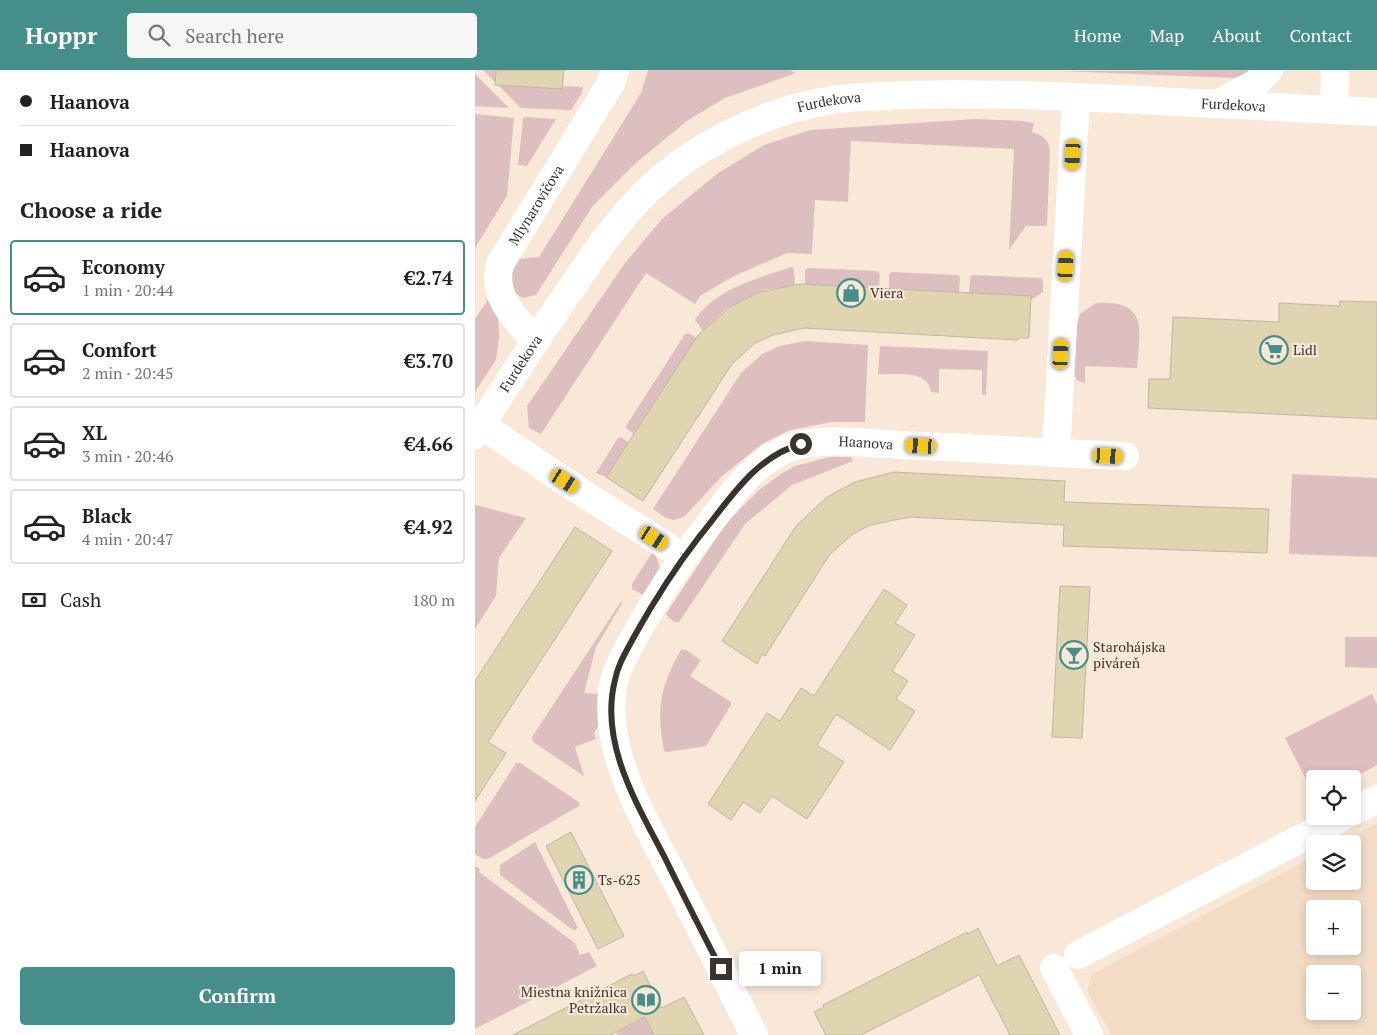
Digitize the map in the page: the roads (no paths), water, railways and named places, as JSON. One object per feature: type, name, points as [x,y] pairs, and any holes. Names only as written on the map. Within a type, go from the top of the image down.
[{"type":"street","name":"Mlynarovičova","points":[[535,341],[505,305],[500,296],[498,276],[500,264],[611,83],[615,70]]},
{"type":"street","points":[[1215,104],[1256,84],[1269,70]]},
{"type":"street","points":[[1334,110],[1335,70]]},
{"type":"street","name":"Furdekova","points":[[478,430],[535,341],[607,236],[650,188],[697,152],[752,124],[811,104],[852,97],[931,94],[1076,97],[1377,112]]},
{"type":"street","points":[[1049,453],[1076,97]]},
{"type":"street","points":[[478,430],[684,557]]},
{"type":"street","name":"Haanova","points":[[754,1035],[631,792],[618,754],[612,725],[611,698],[614,681],[621,663],[647,614],[684,557],[751,474],[775,455],[795,446],[809,443],[855,442],[1125,456]]},
{"type":"street","points":[[1361,808],[1377,799]]},
{"type":"street","points":[[1077,956],[1327,825]]},
{"type":"street","points":[[1054,968],[1089,1035]]},
{"type":"place","name":"Viera","points":[[851,293]]},
{"type":"place","name":"Lidl","points":[[1274,350]]},
{"type":"place","name":"Starohájska piváreň","points":[[1074,655]]},
{"type":"place","name":"Ts-625","points":[[579,880]]},
{"type":"place","name":"Miestna knižnica Petržalka","points":[[646,1000]]}]
